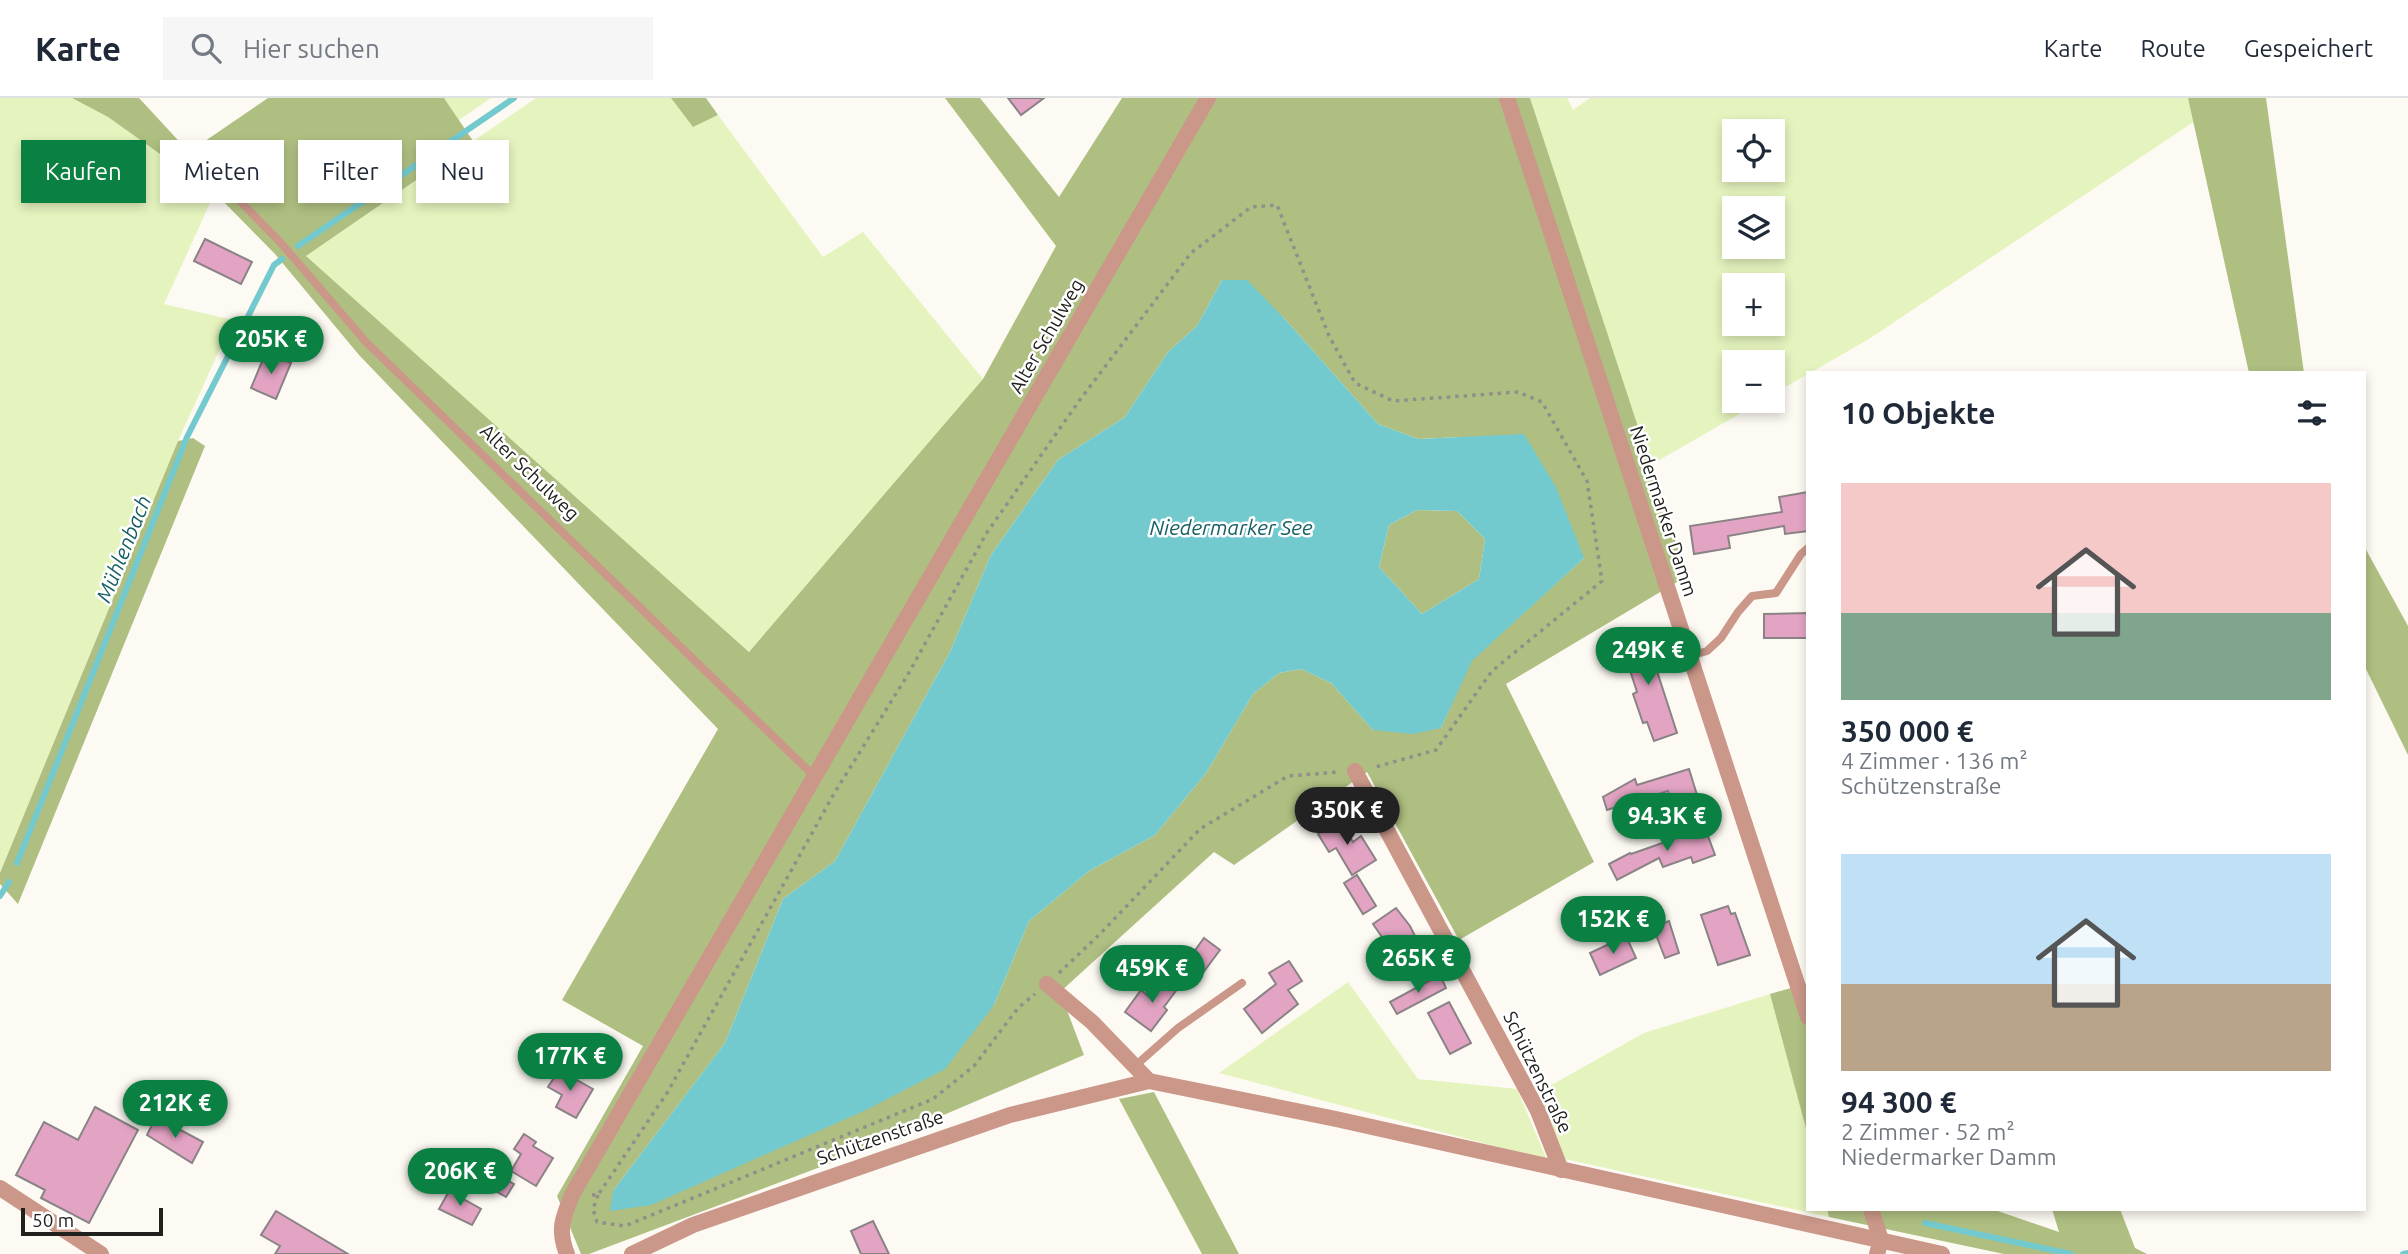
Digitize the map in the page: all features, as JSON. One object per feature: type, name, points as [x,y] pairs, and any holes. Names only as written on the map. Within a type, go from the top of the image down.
[{"type":"street","name":"Alter Schulweg","points":[[567,1254],[561,1238],[562,1220],[573,1193],[1208,98]]},
{"type":"street","name":"Niedermarker Damm","points":[[1507,98],[1806,1011]]},
{"type":"street","name":"Schützenstraße","points":[[1355,771],[1538,1111],[1561,1170]]},
{"type":"street","points":[[1047,984],[1092,1022],[1149,1081]]},
{"type":"street","name":"Schützenstraße","points":[[632,1254],[693,1225],[1010,1115],[1149,1081],[1336,1119],[1561,1170],[1879,1247],[1942,1254]]},
{"type":"street","points":[[0,1188],[100,1254]]},
{"type":"street","points":[[1871,1211],[1879,1247]]},
{"type":"lane","name":"Alter Schulweg","points":[[242,203],[280,242],[366,342],[816,777]]},
{"type":"lane","points":[[1690,656],[1707,651],[1721,638],[1752,596],[1776,593],[1806,550]]},
{"type":"lane","points":[[1135,1066],[1178,1028],[1242,983]]},
{"type":"path","points":[[1278,205],[1329,336],[1356,383],[1393,401],[1518,392],[1542,402],[1587,481],[1602,581],[1492,671],[1436,750],[1355,771],[1288,776],[1200,829],[1101,933],[1047,984],[1018,1008],[974,1066],[933,1099],[625,1226],[597,1222],[593,1209],[598,1195],[667,1093],[829,804],[906,676],[986,534],[1079,401],[1191,253],[1251,207],[1278,205]]},
{"type":"path","points":[[573,1193],[598,1195]]},
{"type":"green space","points":[[0,98],[72,98],[108,117],[141,140],[21,140],[21,203],[146,203],[146,144],[160,153],[160,203],[210,203],[164,304],[233,320],[178,441],[0,873]]},
{"type":"green space","points":[[72,98],[139,98],[178,140],[160,140],[160,154],[146,144],[146,140],[140,140],[108,117]]},
{"type":"green space","points":[[268,98],[444,98],[472,140],[416,140],[416,180],[402,190],[402,140],[298,140],[298,203],[383,203],[306,256],[749,652],[983,379],[1056,246],[945,98],[980,98],[1059,197],[1122,98],[1530,98],[1687,576],[1506,684],[1594,862],[1459,940],[1367,772],[1234,865],[1214,852],[1060,992],[1084,1055],[831,1163],[589,1254],[581,1254],[557,1196],[643,1046],[562,1000],[718,729],[359,355],[275,254],[225,203],[284,203],[284,140],[207,140]],"holes":[[[1222,280],[1283,317],[1378,424],[1418,439],[1461,437],[1584,558],[1471,661],[1441,728],[1373,730],[1331,683],[1301,669],[1279,673],[1253,694],[1206,773],[1155,835],[1089,871],[1029,921],[994,1005],[613,1191],[725,1043],[783,899],[835,861],[950,652],[991,555],[1058,460],[1125,417],[1168,352],[1197,326]]]},
{"type":"green space","points":[[444,98],[491,98],[459,120]]},
{"type":"green space","points":[[536,98],[671,98],[693,127],[718,115],[823,257],[863,232],[983,379],[749,652],[306,256],[383,203],[402,203],[402,190],[416,180],[416,203],[509,203],[509,140],[475,140]]},
{"type":"green space","points":[[671,98],[706,98],[718,115],[693,127]]},
{"type":"green space","points":[[1530,98],[1567,98],[1573,110],[1590,98],[2188,98],[2195,121],[1869,339],[1813,371],[1806,371],[1806,375],[1785,387],[1785,350],[1722,350],[1722,413],[1741,413],[1649,466]]},
{"type":"green space","points":[[2188,98],[2266,98],[2304,371],[2249,371]]},
{"type":"green space","points":[[193,438],[205,446],[18,904],[0,884],[0,873],[178,441]]},
{"type":"green space","points":[[1417,510],[1457,511],[1485,539],[1479,579],[1422,614],[1379,567],[1389,525]]},
{"type":"green space","points":[[2366,550],[2408,626],[2408,755],[2366,669]]},
{"type":"green space","points":[[1348,982],[1418,1079],[1517,1089],[1547,1160],[1219,1073]]},
{"type":"green space","points":[[1806,984],[1806,1129],[1770,994]]},
{"type":"green space","points":[[1770,994],[1806,1129],[1806,1211],[1828,1211],[1829,1217],[1565,1159],[1539,1092],[1644,1033]]},
{"type":"green space","points":[[1154,1092],[1239,1254],[1202,1254],[1119,1099]]},
{"type":"green space","points":[[1828,1211],[1998,1211],[2059,1232],[2053,1211],[2121,1211],[2135,1248],[2147,1254],[2004,1254],[1829,1217]]},
{"type":"water","name":"Niedermarker See","points":[[1222,280],[1247,280],[1378,424],[1418,439],[1524,434],[1556,487],[1584,558],[1472,661],[1441,728],[1413,734],[1373,730],[1331,683],[1301,669],[1279,673],[1253,694],[1206,773],[1155,835],[1089,871],[1029,921],[994,1005],[945,1069],[866,1110],[651,1205],[610,1211],[613,1191],[725,1043],[783,899],[835,861],[950,652],[991,555],[1058,460],[1125,417],[1168,352],[1197,326]],"holes":[[[1417,510],[1457,511],[1485,539],[1479,579],[1422,614],[1379,567],[1389,525]]]},
{"type":"building","points":[[1008,98],[1044,98],[1021,115]]},
{"type":"building","points":[[205,239],[252,262],[241,284],[194,261]]},
{"type":"building","points":[[266,352],[291,363],[276,399],[251,388]]},
{"type":"building","points":[[1806,492],[1806,531],[1785,534],[1784,526],[1728,536],[1730,548],[1694,554],[1690,526],[1782,512],[1779,497]]},
{"type":"building","points":[[1806,613],[1806,638],[1764,638],[1764,614]]},
{"type":"building","points":[[1644,631],[1677,733],[1654,741],[1647,722],[1643,723],[1633,694],[1637,692],[1620,639]]},
{"type":"building","points":[[1689,769],[1698,798],[1673,806],[1668,791],[1607,810],[1603,797],[1635,779],[1637,785]]},
{"type":"building","points":[[1340,820],[1353,842],[1361,836],[1376,860],[1352,875],[1336,848],[1329,852],[1318,834]]},
{"type":"building","points":[[1705,828],[1715,855],[1693,863],[1691,857],[1663,867],[1659,858],[1617,880],[1609,864],[1630,853]]},
{"type":"building","points":[[1357,875],[1376,906],[1363,914],[1344,883]]},
{"type":"building","points":[[1728,906],[1731,914],[1735,913],[1750,955],[1718,965],[1701,915]]},
{"type":"building","points":[[1396,908],[1410,926],[1422,950],[1426,948],[1435,966],[1408,979],[1373,924]]},
{"type":"building","points":[[1669,921],[1679,953],[1665,958],[1653,927]]},
{"type":"building","points":[[1626,936],[1636,958],[1600,975],[1590,953]]},
{"type":"building","points":[[1204,938],[1220,950],[1193,986],[1178,974]]},
{"type":"building","points":[[1289,961],[1302,981],[1288,990],[1298,1004],[1262,1033],[1244,1009],[1276,984],[1269,973]]},
{"type":"building","points":[[1440,975],[1446,988],[1397,1014],[1390,1002]]},
{"type":"building","points":[[1164,977],[1178,988],[1164,1007],[1167,1010],[1151,1031],[1125,1012],[1141,990],[1149,997]]},
{"type":"building","points":[[1449,1002],[1471,1043],[1450,1054],[1428,1013]]},
{"type":"building","points":[[559,1070],[593,1089],[576,1118],[556,1107],[562,1095],[548,1087]]},
{"type":"building","points":[[95,1107],[138,1130],[89,1223],[41,1198],[45,1190],[16,1175],[44,1122],[78,1140]]},
{"type":"building","points":[[156,1117],[203,1142],[192,1163],[147,1135]]},
{"type":"building","points":[[524,1134],[536,1142],[533,1146],[553,1158],[536,1186],[511,1171],[521,1154],[514,1149]]},
{"type":"building","points":[[492,1172],[514,1184],[506,1197],[484,1185]]},
{"type":"building","points":[[449,1191],[481,1209],[472,1225],[439,1209]]},
{"type":"building","points":[[276,1211],[348,1254],[275,1254],[280,1246],[261,1235]]},
{"type":"building","points":[[873,1221],[889,1254],[861,1254],[851,1231]]},
{"type":"waterway","name":"Mühlenbach","points":[[298,246],[514,98]]},
{"type":"waterway","name":"Mühlenbach","points":[[17,863],[187,437],[274,265],[282,259]]},
{"type":"waterway","name":"Mühlenbach","points":[[0,896],[9,882]]},
{"type":"waterway","points":[[1925,1223],[2071,1254]]},
{"type":"waterway","points":[[2403,1254],[2408,1253]]}]
